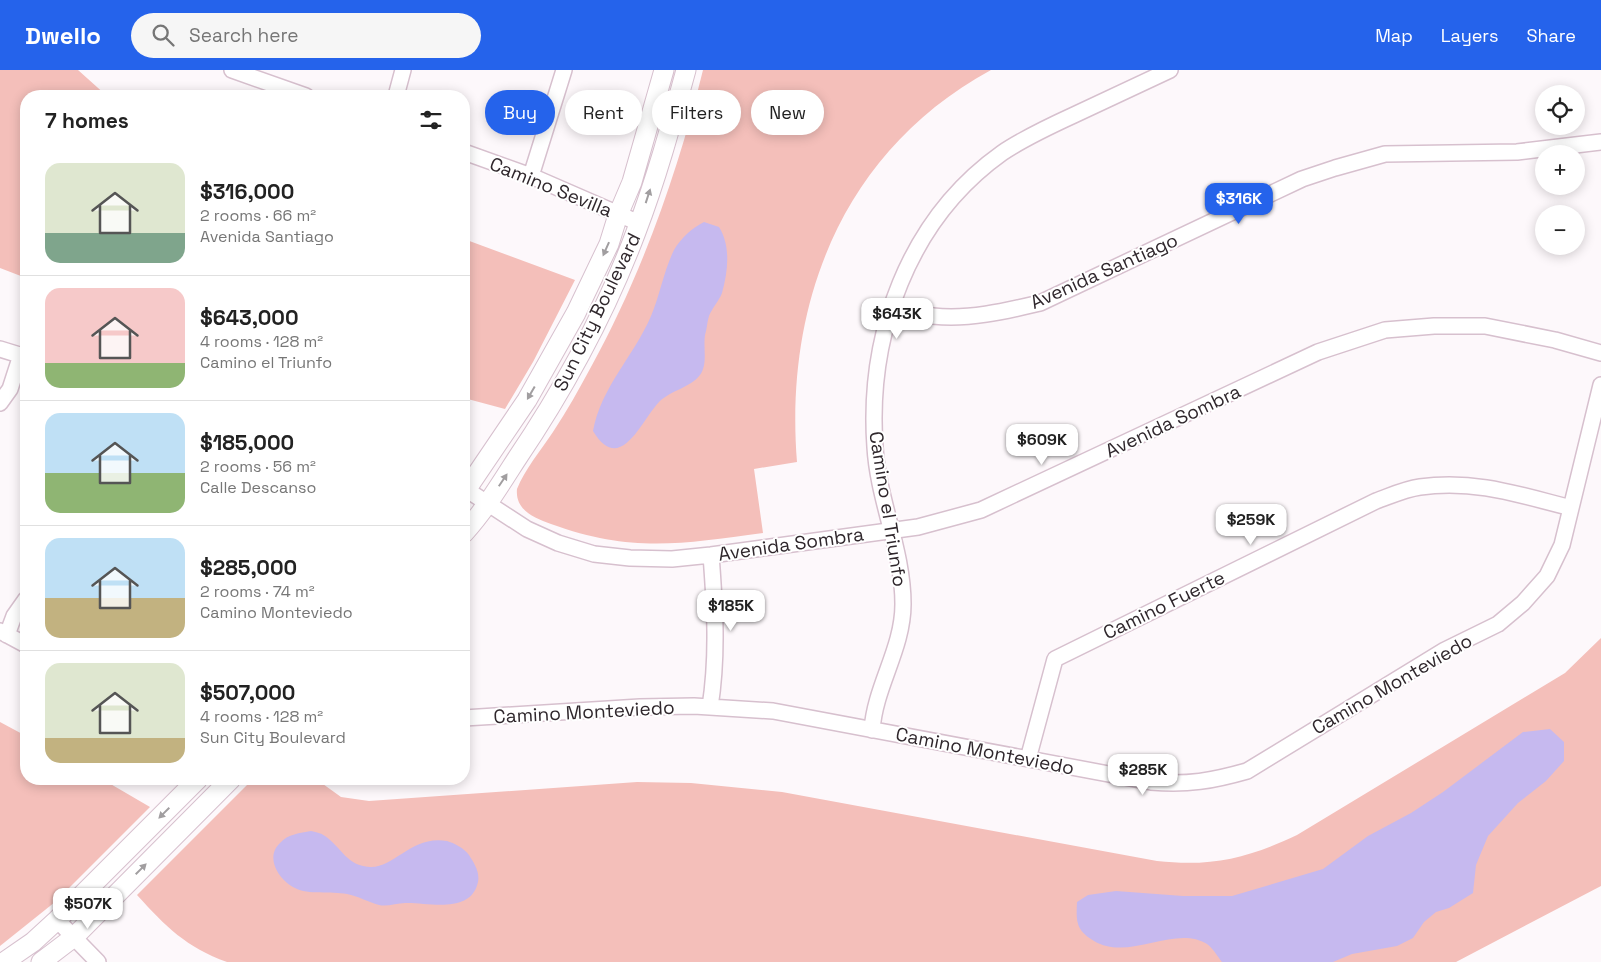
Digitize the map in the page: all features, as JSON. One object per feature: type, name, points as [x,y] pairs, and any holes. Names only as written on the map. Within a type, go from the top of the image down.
[{"type":"street","points":[[232,70],[289,90]]},
{"type":"street","points":[[398,90],[403,70]]},
{"type":"street","points":[[531,176],[564,70]]},
{"type":"street","name":"Sun City Boulevard","points":[[470,481],[527,400],[576,313],[609,244],[618,215],[632,182],[664,70]]},
{"type":"street","name":"Sun City Boulevard","points":[[470,525],[546,416],[597,320],[639,223],[670,131],[686,70]]},
{"type":"street","name":"Camino el Triunfo","points":[[872,730],[874,712],[889,670],[902,621],[901,578],[892,530],[880,483],[874,418],[877,371],[884,331],[899,284],[913,255],[936,217],[966,184],[1002,153],[1043,130],[1170,70]]},
{"type":"street","name":"Avenida Santiago","points":[[892,306],[933,316],[959,316],[1002,312],[1040,303],[1302,179],[1385,154],[1517,152],[1601,142]]},
{"type":"street","name":"Camino Sevilla","points":[[470,154],[531,176],[639,223]]},
{"type":"street","name":"Avenida Sombra","points":[[470,493],[527,529],[558,543],[594,554],[630,558],[672,559],[711,555],[918,527],[981,510],[1318,352],[1385,330],[1434,326],[1485,326],[1555,340],[1601,353]]},
{"type":"street","points":[[0,349],[20,355]]},
{"type":"street","points":[[0,403],[10,389],[20,365]]},
{"type":"street","name":"Camino Monteviedo","points":[[470,718],[640,707],[710,707],[773,711],[1151,782],[1182,784],[1215,780],[1247,771],[1445,650],[1498,624],[1522,603],[1547,576],[1562,545],[1601,385]]},
{"type":"street","name":"Camino Fuerte","points":[[1028,759],[1054,659],[1376,501],[1418,487],[1449,484],[1477,485],[1571,508]]},
{"type":"street","points":[[710,707],[715,675],[716,616],[711,555]]},
{"type":"street","points":[[20,608],[3,633],[20,642]]},
{"type":"street","points":[[4,962],[33,942],[57,920],[192,785]]},
{"type":"street","points":[[41,962],[74,937],[224,785]]},
{"type":"street","points":[[57,920],[98,962]]},
{"type":"shaded area","points":[[0,70],[78,70],[100,90],[20,90],[20,276],[0,268]]},
{"type":"shaded area","points":[[703,70],[991,70],[940,103],[897,142],[862,187],[834,236],[814,288],[801,344],[796,402],[797,462],[754,469],[763,533],[681,543],[656,543],[606,539],[580,533],[532,516],[522,508],[517,496],[517,489],[577,392],[609,332],[657,222],[685,135],[741,135],[741,90],[698,90]]},
{"type":"shaded area","points":[[704,222],[719,227],[727,250],[727,259],[722,293],[708,318],[705,335],[705,361],[702,371],[691,383],[659,402],[629,441],[621,447],[612,448],[603,443],[593,431],[603,400],[644,331],[674,250],[687,234]]},
{"type":"shaded area","points":[[470,241],[575,280],[533,362],[505,409],[470,400]]},
{"type":"shaded area","points":[[1601,638],[1601,886],[1456,962],[227,962],[188,943],[167,926],[137,895],[247,785],[324,785],[341,797],[369,801],[637,782],[691,783],[782,792],[1157,861],[1195,863],[1229,859],[1262,850],[1297,835],[1565,673]]},
{"type":"shaded area","points":[[0,722],[20,733],[20,785],[112,785],[150,807],[55,902],[0,946]]},
{"type":"shaded area","points":[[1550,729],[1564,742],[1564,761],[1546,781],[1518,803],[1488,836],[1476,865],[1473,893],[1449,908],[1436,912],[1424,922],[1413,938],[1397,946],[1352,954],[1333,962],[1222,962],[1209,945],[1194,939],[1181,938],[1122,948],[1094,941],[1078,925],[1077,902],[1088,895],[1116,891],[1183,896],[1232,896],[1323,869],[1368,836],[1411,813],[1443,792],[1523,732]]},
{"type":"shaded area","points":[[311,831],[325,836],[350,860],[362,866],[370,867],[388,863],[423,843],[434,840],[447,841],[459,846],[469,855],[475,864],[478,882],[474,892],[467,899],[458,903],[436,905],[405,903],[382,905],[347,894],[300,890],[289,885],[279,875],[273,855],[275,849],[287,838],[294,834]]}]
